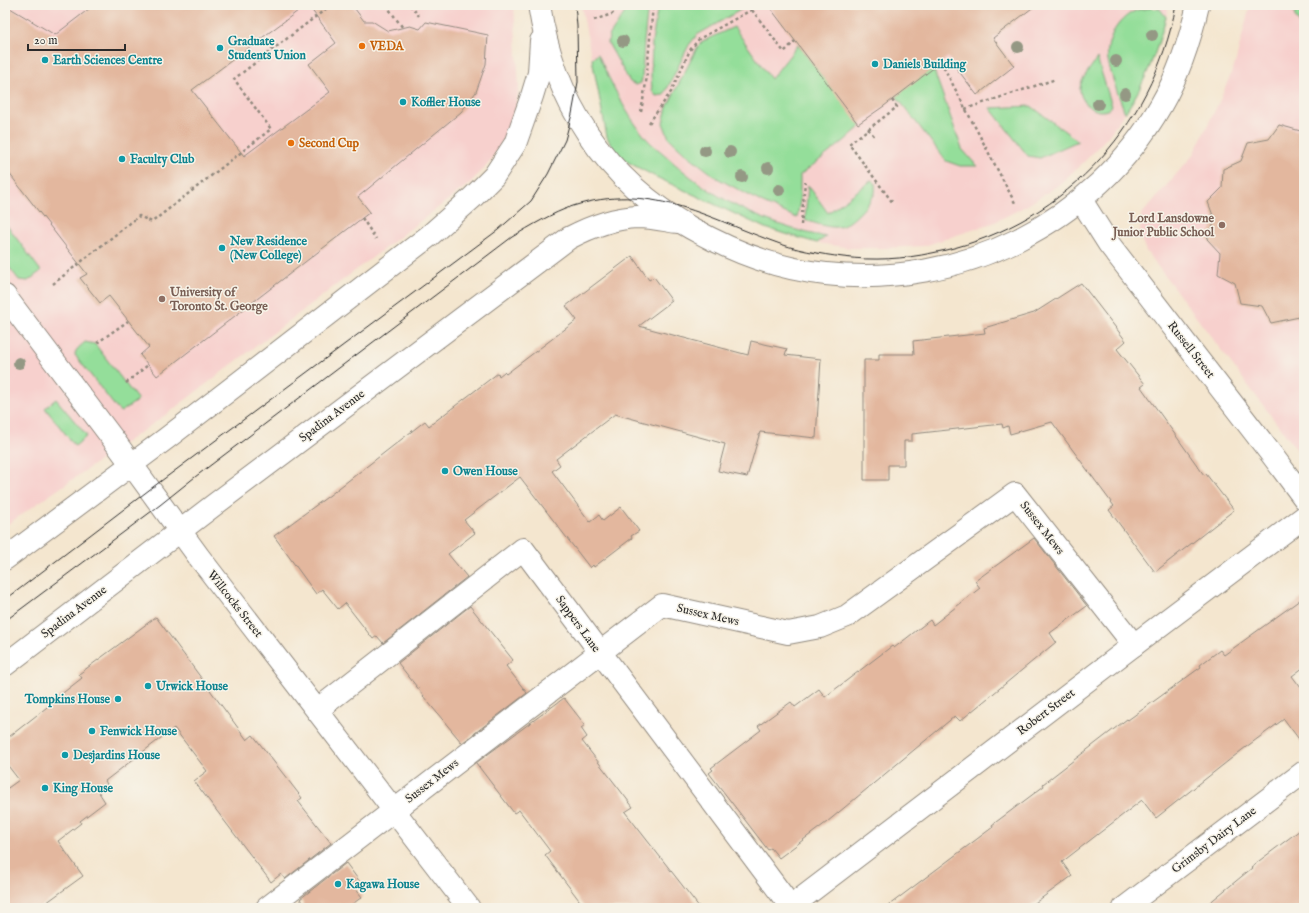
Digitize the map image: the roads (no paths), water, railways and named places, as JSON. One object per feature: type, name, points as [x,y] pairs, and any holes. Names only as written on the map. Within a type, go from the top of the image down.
[{"type":"main road","points":[[540,11],[548,48],[558,78],[583,128],[597,148],[620,175],[646,198],[680,222],[714,242],[750,257],[787,268],[826,274],[865,276],[904,274],[934,269],[980,257],[1015,242],[1049,223],[1081,200],[1111,172],[1138,140],[1161,106],[1179,69],[1192,30],[1198,5]]},
{"type":"main road","points":[[5,559],[173,433],[428,236],[472,198],[494,176],[514,144],[539,73],[541,44],[540,11]]},
{"type":"main road","name":"Russell Street","points":[[1081,200],[1117,255],[1304,498]]},
{"type":"main road","name":"Spadina Avenue","points":[[5,665],[220,500],[569,238],[587,228],[613,221],[638,217],[680,222]]},
{"type":"main road","name":"Willcocks Street","points":[[5,296],[180,532],[469,908]]},
{"type":"main road","name":"Sussex Mews","points":[[267,908],[662,605],[788,633],[820,627],[847,616],[1015,494],[1134,645]]},
{"type":"main road","name":"Robert Street","points":[[790,907],[1304,517]]},
{"type":"main road","name":"Sappers Lane","points":[[317,710],[523,549],[790,907]]},
{"type":"main road","name":"Grimsby Dairy Lane","points":[[1124,908],[1304,772]]},
{"type":"tram line","points":[[5,600],[149,490],[498,230],[531,201],[548,174],[565,140],[572,114],[578,82],[575,5]]},
{"type":"tram line","points":[[5,621],[512,237],[557,212],[573,206],[601,200],[627,198],[651,200],[676,205],[790,247],[843,257],[866,259],[899,258],[932,253],[978,241],[1020,222],[1059,197],[1093,167],[1122,132],[1146,93],[1164,51],[1176,5]]},
{"type":"place","name":"VEDA","points":[[362,46]]},
{"type":"place","name":"Graduate Students Union","points":[[220,48]]},
{"type":"place","name":"Earth Sciences Centre","points":[[45,60]]},
{"type":"place","name":"Daniels Building","points":[[875,64]]},
{"type":"place","name":"Koffler House","points":[[403,102]]},
{"type":"place","name":"Second Cup","points":[[291,143]]},
{"type":"place","name":"Faculty Club","points":[[122,159]]},
{"type":"place","name":"Lord Lansdowne Junior Public School","points":[[1222,225]]},
{"type":"place","name":"New Residence (New College)","points":[[222,248]]},
{"type":"place","name":"University of Toronto St. George","points":[[162,299]]},
{"type":"place","name":"Owen House","points":[[445,471]]},
{"type":"place","name":"Urwick House","points":[[148,686]]},
{"type":"place","name":"Tompkins House","points":[[118,699]]},
{"type":"place","name":"Fenwick House","points":[[92,731]]},
{"type":"place","name":"Desjardins House","points":[[65,755]]},
{"type":"place","name":"King House","points":[[45,788]]},
{"type":"place","name":"Kagawa House","points":[[338,884]]}]
